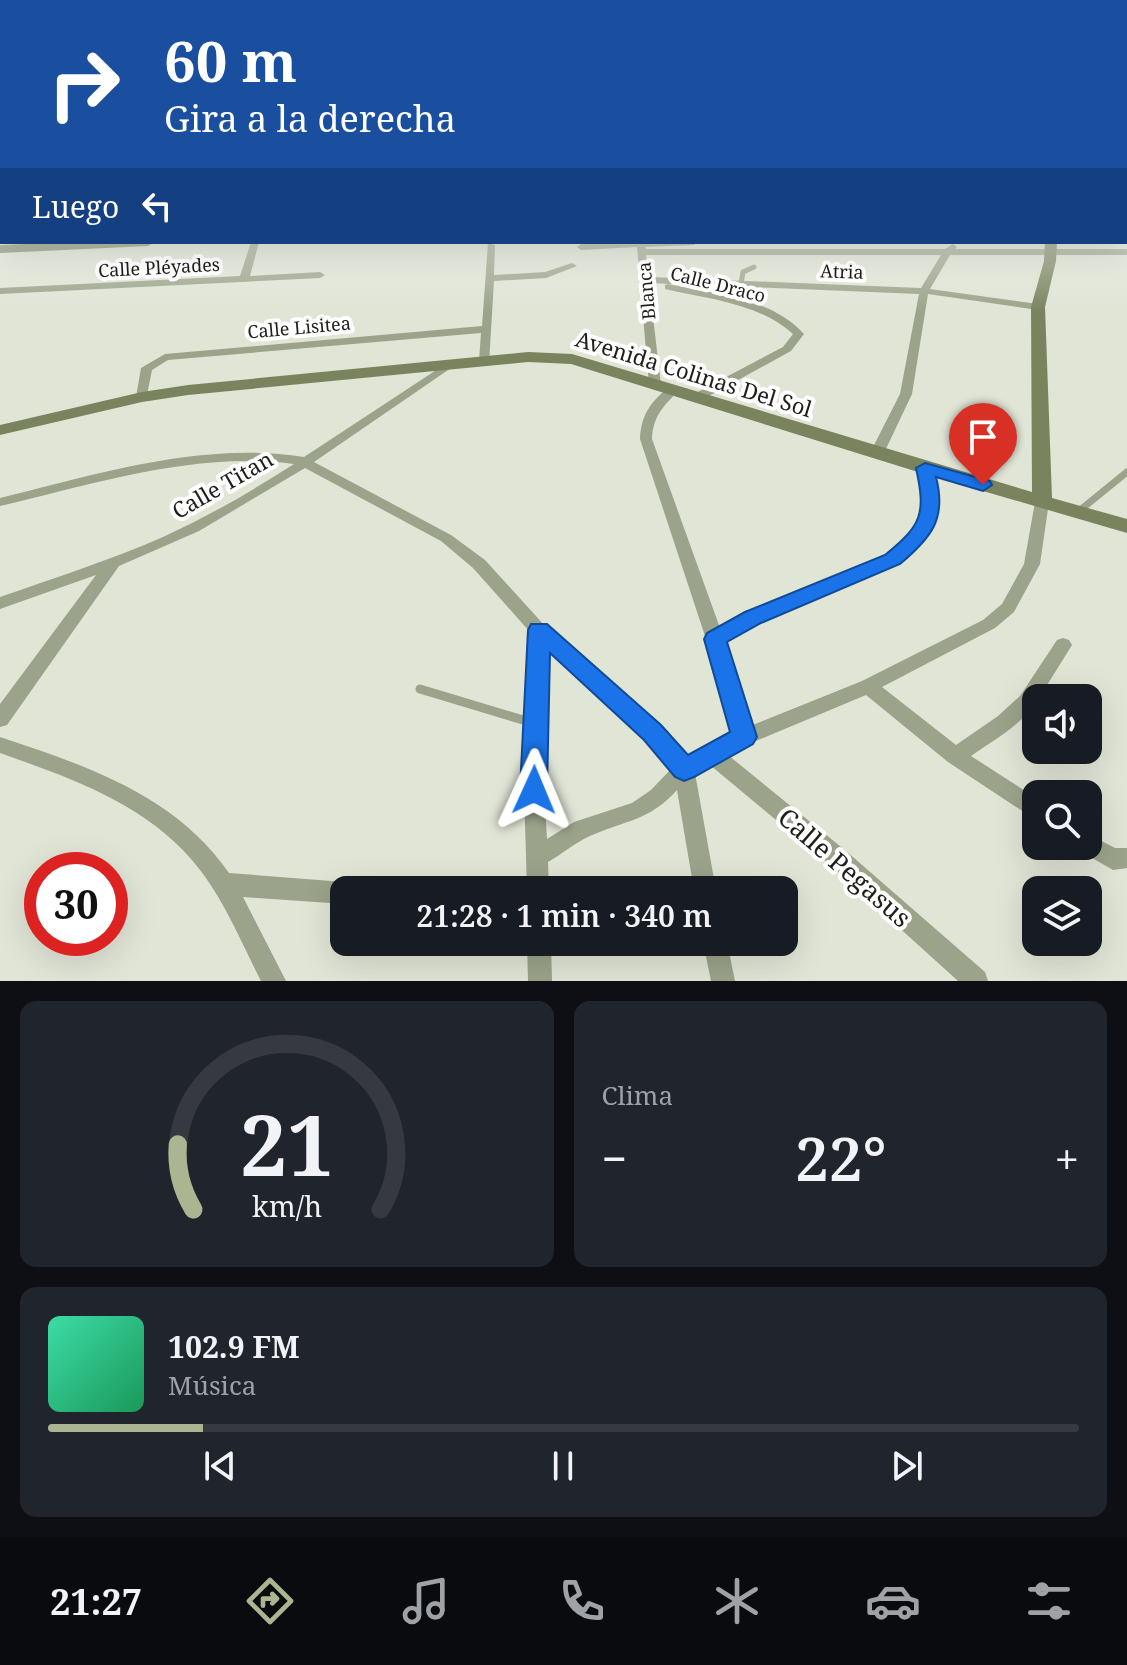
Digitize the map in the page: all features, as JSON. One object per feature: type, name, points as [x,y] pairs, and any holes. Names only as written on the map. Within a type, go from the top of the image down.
[{"type":"street","points":[[0,249],[106,244]]},
{"type":"street","points":[[244,279],[254,244]]},
{"type":"street","points":[[642,249],[679,244]]},
{"type":"street","points":[[805,253],[818,244]]},
{"type":"street","points":[[877,453],[906,394],[924,291],[948,251],[957,244]]},
{"type":"street","points":[[485,361],[491,245]]},
{"type":"street","points":[[581,247],[805,253],[1052,246],[1127,252]]},
{"type":"street","points":[[537,857],[582,829],[638,810],[658,797],[684,769],[744,737],[868,686],[961,641],[1008,608],[1032,564],[1042,502],[1038,307],[1052,246]]},
{"type":"street","name":"Blanca","points":[[642,249],[644,283],[663,388]]},
{"type":"street","points":[[489,278],[546,275],[572,266]]},
{"type":"street","name":"Calle Pléyades","points":[[0,291],[320,275]]},
{"type":"street","name":"Atria","points":[[644,283],[924,291],[1038,307]]},
{"type":"street","name":"Calle Draco","points":[[644,283],[671,287],[773,314],[799,334],[787,349],[696,398]]},
{"type":"street","name":"Calle Lisitea","points":[[142,397],[147,368],[165,357],[487,329]]},
{"type":"street","name":"Avenida Colinas Del Sol","points":[[0,430],[142,397],[245,384],[528,357],[572,359],[925,468],[1127,526]]},
{"type":"street","name":"Calle Titan","points":[[0,603],[114,562],[205,522],[447,366]]},
{"type":"street","points":[[663,388],[648,415],[646,439],[722,635],[744,737]]},
{"type":"street","points":[[0,502],[139,469],[201,459],[271,457],[302,461],[446,538],[479,564],[539,630],[652,733],[684,769],[703,876]]},
{"type":"street","points":[[722,635],[753,618],[893,560],[911,544],[927,521],[933,500],[925,468]]},
{"type":"street","points":[[0,719],[114,562]]},
{"type":"street","points":[[538,876],[534,790],[539,630]]},
{"type":"street","points":[[955,756],[1005,722],[1027,701],[1063,645]]},
{"type":"street","points":[[868,686],[955,756],[1022,801]]},
{"type":"street","points":[[0,745],[53,763],[123,794],[199,850],[223,884],[274,981]]},
{"type":"street","name":"Calle Pegasus","points":[[713,755],[838,858],[971,979]]},
{"type":"street","points":[[1102,852],[1113,859],[1127,858]]},
{"type":"street","points":[[223,884],[330,892]]},
{"type":"street","points":[[539,956],[540,981]]},
{"type":"street","points":[[718,956],[723,981]]},
{"type":"lane","points":[[741,284],[743,272],[754,267]]},
{"type":"lane","points":[[1078,512],[1127,472]]},
{"type":"lane","points":[[420,689],[536,724]]},
{"type":"route","points":[[534,790],[539,630],[652,733],[684,769],[744,737],[715,639],[753,618],[893,560],[911,544],[927,521],[933,500],[925,468],[983,485]]}]
